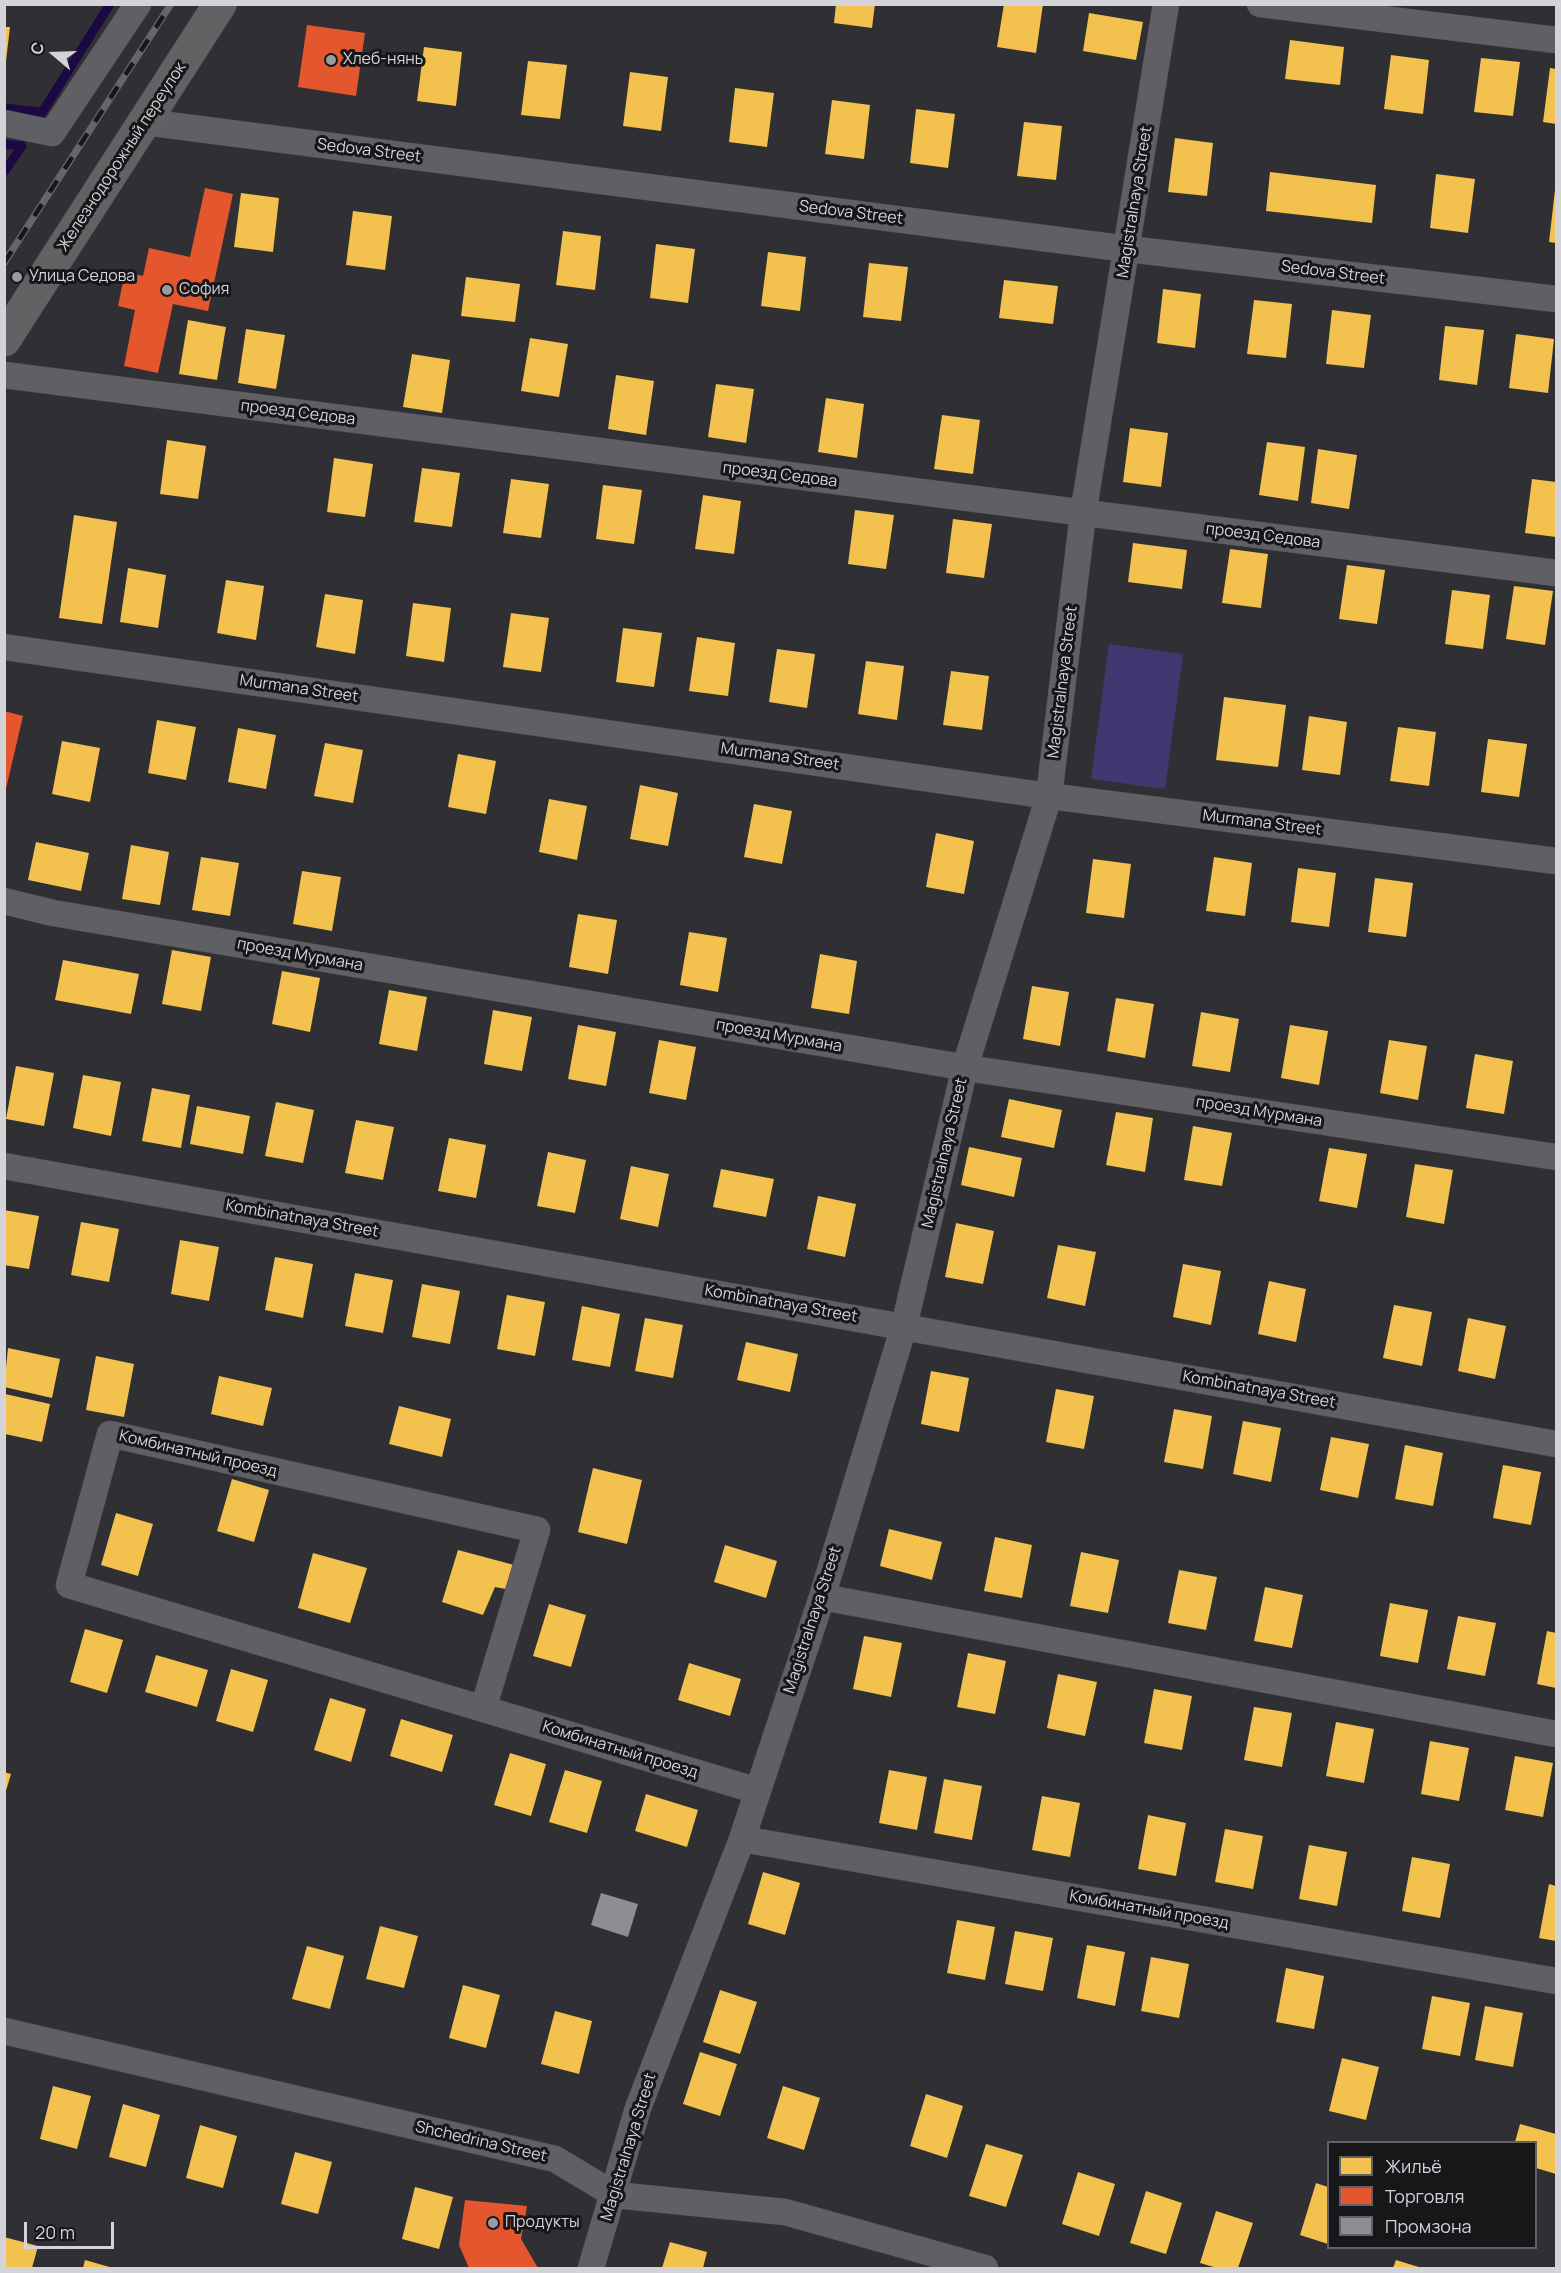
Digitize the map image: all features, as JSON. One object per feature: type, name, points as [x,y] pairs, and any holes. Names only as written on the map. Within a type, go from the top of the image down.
[{"type":"street","points":[[4,123],[52,133],[138,4]]},
{"type":"street","name":"Железнодорожный переулок","points":[[4,340],[220,4]]},
{"type":"street","name":"Magistralnaya Street","points":[[591,2268],[615,2195],[638,2108],[742,1839],[822,1597],[904,1326],[965,1067],[1049,796],[1083,514],[1128,249],[1166,4]]},
{"type":"street","points":[[1260,4],[1557,40]]},
{"type":"street","name":"Sedova Street","points":[[146,122],[1128,249],[1557,298]]},
{"type":"street","name":"проезд Седова","points":[[4,375],[1557,573]]},
{"type":"street","name":"Murmana Street","points":[[4,647],[1049,796],[1557,861]]},
{"type":"street","name":"проезд Мурмана","points":[[4,901],[53,913],[965,1067],[1557,1157]]},
{"type":"street","name":"Kombinatnaya Street","points":[[4,1166],[1557,1444]]},
{"type":"street","name":"Комбинатный проезд","points":[[483,1708],[537,1530],[110,1434],[69,1585],[758,1791]]},
{"type":"street","points":[[822,1597],[1557,1734]]},
{"type":"street","name":"Комбинатный проезд","points":[[742,1839],[1557,1981]]},
{"type":"street","name":"Shchedrina Street","points":[[4,2031],[555,2159],[615,2195],[785,2212],[985,2268]]},
{"type":"shaded area","points":[[1109,644],[1183,654],[1165,789],[1091,779]]},
{"type":"building: Жильё","points":[[836,4],[875,4],[872,28],[834,23]]},
{"type":"building: Жильё","points":[[1004,4],[1043,4],[1036,53],[997,47]]},
{"type":"building: Жильё","points":[[1089,13],[1143,22],[1136,60],[1083,51]]},
{"type":"building: Жильё","points":[[4,27],[10,27],[6,61],[4,61]]},
{"type":"building: Жильё","points":[[1290,40],[1344,47],[1340,85],[1285,79]]},
{"type":"building: Жильё","points":[[424,47],[462,52],[456,106],[417,101]]},
{"type":"building: Жильё","points":[[1391,55],[1429,60],[1423,114],[1384,109]]},
{"type":"building: Жильё","points":[[1481,58],[1520,62],[1513,116],[1474,112]]},
{"type":"building: Жильё","points":[[528,61],[567,65],[560,119],[521,115]]},
{"type":"building: Жильё","points":[[1550,68],[1556,69],[1556,124],[1543,122]]},
{"type":"building: Жильё","points":[[630,72],[668,77],[661,131],[623,126]]},
{"type":"building: Жильё","points":[[735,88],[774,93],[767,147],[729,142]]},
{"type":"building: Жильё","points":[[832,100],[870,105],[864,159],[825,154]]},
{"type":"building: Жильё","points":[[916,109],[955,114],[948,168],[910,163]]},
{"type":"building: Жильё","points":[[1024,122],[1062,126],[1056,180],[1017,176]]},
{"type":"building: Жильё","points":[[1175,138],[1213,143],[1207,196],[1168,192]]},
{"type":"building: Жильё","points":[[1270,172],[1376,185],[1372,223],[1266,211]]},
{"type":"building: Жильё","points":[[1436,174],[1475,179],[1468,233],[1430,228]]},
{"type":"building: Жильё","points":[[1556,190],[1556,243],[1549,242]]},
{"type":"building: Жильё","points":[[241,193],[279,198],[273,252],[234,247]]},
{"type":"building: Жильё","points":[[353,211],[392,216],[385,270],[346,265]]},
{"type":"building: Жильё","points":[[563,231],[601,236],[595,290],[556,285]]},
{"type":"building: Жильё","points":[[656,244],[695,249],[688,303],[650,298]]},
{"type":"building: Жильё","points":[[768,252],[806,257],[800,311],[761,306]]},
{"type":"building: Жильё","points":[[869,263],[908,267],[901,321],[863,317]]},
{"type":"building: Жильё","points":[[466,277],[520,284],[515,322],[461,316]]},
{"type":"building: Жильё","points":[[1004,280],[1058,286],[1053,324],[999,318]]},
{"type":"building: Жильё","points":[[1163,289],[1201,294],[1195,348],[1157,343]]},
{"type":"building: Жильё","points":[[1254,300],[1292,304],[1286,358],[1247,354]]},
{"type":"building: Жильё","points":[[1332,310],[1371,315],[1364,368],[1326,364]]},
{"type":"building: Жильё","points":[[188,320],[226,327],[217,380],[179,374]]},
{"type":"building: Жильё","points":[[1445,326],[1484,330],[1477,385],[1439,380]]},
{"type":"building: Жильё","points":[[246,329],[285,335],[276,389],[238,383]]},
{"type":"building: Жильё","points":[[1516,334],[1554,339],[1548,393],[1509,388]]},
{"type":"building: Жильё","points":[[530,338],[568,344],[559,397],[521,391]]},
{"type":"building: Жильё","points":[[412,354],[450,360],[442,413],[403,407]]},
{"type":"building: Жильё","points":[[616,375],[654,381],[646,435],[608,429]]},
{"type":"building: Жильё","points":[[716,384],[754,389],[746,443],[708,437]]},
{"type":"building: Жильё","points":[[826,398],[864,404],[857,458],[818,452]]},
{"type":"building: Жильё","points":[[942,415],[980,420],[973,474],[934,469]]},
{"type":"building: Жильё","points":[[1130,428],[1168,433],[1161,487],[1123,482]]},
{"type":"building: Жильё","points":[[167,440],[206,446],[198,499],[160,494]]},
{"type":"building: Жильё","points":[[1267,442],[1305,447],[1298,501],[1259,495]]},
{"type":"building: Жильё","points":[[1318,449],[1357,455],[1349,509],[1311,503]]},
{"type":"building: Жильё","points":[[334,458],[373,464],[365,517],[327,512]]},
{"type":"building: Жильё","points":[[422,468],[460,473],[452,527],[414,522]]},
{"type":"building: Жильё","points":[[511,479],[549,484],[541,538],[503,533]]},
{"type":"building: Жильё","points":[[1532,479],[1556,482],[1556,537],[1525,533]]},
{"type":"building: Жильё","points":[[603,485],[642,490],[634,544],[596,539]]},
{"type":"building: Жильё","points":[[703,495],[741,501],[734,554],[695,549]]},
{"type":"building: Жильё","points":[[855,510],[894,515],[886,569],[848,564]]},
{"type":"building: Жильё","points":[[74,515],[117,522],[102,624],[59,618]]},
{"type":"building: Жильё","points":[[953,519],[992,524],[984,578],[946,573]]},
{"type":"building: Жильё","points":[[1133,543],[1187,550],[1182,589],[1128,582]]},
{"type":"building: Жильё","points":[[1230,549],[1268,554],[1261,608],[1222,603]]},
{"type":"building: Жильё","points":[[1347,565],[1385,570],[1377,624],[1339,619]]},
{"type":"building: Жильё","points":[[128,568],[166,575],[158,628],[120,622]]},
{"type":"building: Жильё","points":[[226,580],[264,586],[256,640],[217,633]]},
{"type":"building: Жильё","points":[[1514,586],[1553,591],[1545,645],[1506,639]]},
{"type":"building: Жильё","points":[[1452,590],[1490,595],[1483,649],[1445,644]]},
{"type":"building: Жильё","points":[[325,594],[363,600],[355,654],[316,647]]},
{"type":"building: Жильё","points":[[413,603],[451,608],[444,662],[406,656]]},
{"type":"building: Жильё","points":[[511,613],[549,618],[541,672],[503,667]]},
{"type":"building: Жильё","points":[[623,628],[662,633],[654,687],[616,682]]},
{"type":"building: Жильё","points":[[697,637],[735,643],[728,696],[689,691]]},
{"type":"building: Жильё","points":[[777,649],[815,654],[807,708],[769,702]]},
{"type":"building: Жильё","points":[[866,661],[904,666],[897,720],[858,714]]},
{"type":"building: Жильё","points":[[951,671],[989,676],[982,730],[943,725]]},
{"type":"building: Жильё","points":[[1224,697],[1286,705],[1278,767],[1216,760]]},
{"type":"building: Жильё","points":[[1309,716],[1347,722],[1340,775],[1302,770]]},
{"type":"building: Жильё","points":[[157,720],[196,727],[186,780],[148,773]]},
{"type":"building: Жильё","points":[[1398,727],[1436,732],[1429,786],[1390,781]]},
{"type":"building: Жильё","points":[[238,728],[276,735],[266,789],[228,782]]},
{"type":"building: Жильё","points":[[1488,739],[1527,744],[1519,797],[1481,792]]},
{"type":"building: Жильё","points":[[62,741],[100,748],[90,802],[52,794]]},
{"type":"building: Жильё","points":[[325,743],[363,750],[353,803],[314,796]]},
{"type":"building: Жильё","points":[[458,754],[496,761],[486,814],[448,807]]},
{"type":"building: Жильё","points":[[640,785],[678,793],[668,846],[630,839]]},
{"type":"building: Жильё","points":[[549,799],[587,806],[577,860],[539,852]]},
{"type":"building: Жильё","points":[[754,804],[792,811],[782,864],[744,857]]},
{"type":"building: Жильё","points":[[936,833],[974,841],[964,894],[926,887]]},
{"type":"building: Жильё","points":[[36,842],[89,853],[81,891],[28,880]]},
{"type":"building: Жильё","points":[[131,845],[169,852],[160,905],[122,899]]},
{"type":"building: Жильё","points":[[201,857],[239,863],[230,916],[192,910]]},
{"type":"building: Жильё","points":[[1214,857],[1252,863],[1245,916],[1206,911]]},
{"type":"building: Жильё","points":[[1093,859],[1131,864],[1124,918],[1086,913]]},
{"type":"building: Жильё","points":[[1298,868],[1336,873],[1329,927],[1291,922]]},
{"type":"building: Жильё","points":[[302,871],[341,877],[332,931],[293,924]]},
{"type":"building: Жильё","points":[[1375,878],[1413,883],[1406,937],[1368,932]]},
{"type":"building: Жильё","points":[[578,914],[617,920],[608,974],[569,967]]},
{"type":"building: Жильё","points":[[689,932],[727,938],[718,992],[680,985]]},
{"type":"building: Жильё","points":[[172,950],[211,957],[201,1011],[162,1004]]},
{"type":"building: Жильё","points":[[820,954],[857,961],[849,1014],[811,1008]]},
{"type":"building: Жильё","points":[[63,960],[139,974],[131,1014],[55,1000]]},
{"type":"building: Жильё","points":[[282,971],[320,978],[310,1032],[272,1024]]},
{"type":"building: Жильё","points":[[1032,986],[1069,992],[1060,1046],[1023,1039]]},
{"type":"building: Жильё","points":[[389,990],[427,997],[417,1051],[379,1044]]},
{"type":"building: Жильё","points":[[1116,998],[1154,1004],[1145,1058],[1107,1051]]},
{"type":"building: Жильё","points":[[493,1010],[532,1017],[522,1071],[484,1064]]},
{"type":"building: Жильё","points":[[1201,1012],[1239,1019],[1230,1072],[1192,1066]]},
{"type":"building: Жильё","points":[[578,1025],[616,1032],[606,1086],[568,1079]]},
{"type":"building: Жильё","points":[[1290,1025],[1328,1031],[1319,1085],[1281,1078]]},
{"type":"building: Жильё","points":[[659,1040],[696,1047],[686,1100],[649,1093]]},
{"type":"building: Жильё","points":[[1389,1040],[1427,1046],[1418,1100],[1380,1093]]},
{"type":"building: Жильё","points":[[1475,1054],[1513,1061],[1504,1114],[1466,1108]]},
{"type":"building: Жильё","points":[[16,1066],[54,1073],[44,1126],[6,1119]]},
{"type":"building: Жильё","points":[[83,1075],[121,1082],[111,1136],[73,1128]]},
{"type":"building: Жильё","points":[[152,1088],[190,1095],[181,1148],[142,1141]]},
{"type":"building: Жильё","points":[[1009,1099],[1062,1110],[1054,1148],[1001,1137]]},
{"type":"building: Жильё","points":[[276,1102],[314,1110],[303,1163],[265,1156]]},
{"type":"building: Жильё","points":[[197,1106],[250,1116],[243,1154],[190,1144]]},
{"type":"building: Жильё","points":[[1116,1112],[1153,1118],[1145,1172],[1106,1165]]},
{"type":"building: Жильё","points":[[356,1120],[394,1127],[383,1180],[345,1173]]},
{"type":"building: Жильё","points":[[1193,1126],[1232,1133],[1222,1186],[1184,1180]]},
{"type":"building: Жильё","points":[[449,1138],[486,1145],[476,1198],[438,1191]]},
{"type":"building: Жильё","points":[[969,1147],[1022,1158],[1014,1197],[961,1185]]},
{"type":"building: Жильё","points":[[1329,1148],[1367,1154],[1357,1208],[1319,1201]]},
{"type":"building: Жильё","points":[[548,1152],[586,1160],[575,1213],[537,1206]]},
{"type":"building: Жильё","points":[[1415,1164],[1453,1170],[1444,1224],[1406,1217]]},
{"type":"building: Жильё","points":[[631,1166],[669,1174],[658,1227],[620,1219]]},
{"type":"building: Жильё","points":[[721,1169],[774,1179],[766,1217],[713,1207]]},
{"type":"building: Жильё","points":[[818,1196],[856,1204],[845,1257],[807,1249]]},
{"type":"building: Жильё","points":[[4,1210],[39,1216],[29,1269],[4,1265]]},
{"type":"building: Жильё","points":[[81,1222],[119,1229],[109,1282],[71,1275]]},
{"type":"building: Жильё","points":[[956,1223],[994,1231],[983,1284],[945,1277]]},
{"type":"building: Жильё","points":[[180,1240],[219,1247],[209,1301],[171,1294]]},
{"type":"building: Жильё","points":[[1058,1245],[1096,1252],[1085,1306],[1047,1298]]},
{"type":"building: Жильё","points":[[275,1257],[313,1264],[303,1318],[265,1310]]},
{"type":"building: Жильё","points":[[1183,1264],[1221,1271],[1211,1325],[1173,1317]]},
{"type":"building: Жильё","points":[[355,1273],[393,1280],[383,1333],[345,1326]]},
{"type":"building: Жильё","points":[[1269,1281],[1306,1289],[1296,1342],[1258,1334]]},
{"type":"building: Жильё","points":[[422,1284],[460,1291],[450,1344],[412,1337]]},
{"type":"building: Жильё","points":[[507,1295],[545,1302],[535,1356],[497,1349]]},
{"type":"building: Жильё","points":[[1394,1305],[1432,1312],[1422,1366],[1383,1358]]},
{"type":"building: Жильё","points":[[582,1306],[620,1314],[610,1367],[572,1360]]},
{"type":"building: Жильё","points":[[645,1318],[683,1325],[673,1378],[635,1371]]},
{"type":"building: Жильё","points":[[1468,1318],[1506,1326],[1495,1379],[1458,1371]]},
{"type":"building: Жильё","points":[[746,1342],[798,1354],[790,1392],[737,1380]]},
{"type":"building: Жильё","points":[[8,1348],[60,1359],[52,1398],[4,1387]]},
{"type":"building: Жильё","points":[[96,1356],[134,1364],[124,1417],[86,1410]]},
{"type":"building: Жильё","points":[[931,1371],[969,1378],[959,1432],[921,1424]]},
{"type":"building: Жильё","points":[[219,1376],[272,1388],[263,1426],[211,1414]]},
{"type":"building: Жильё","points":[[1056,1389],[1094,1396],[1084,1449],[1046,1442]]},
{"type":"building: Жильё","points":[[5,1394],[50,1404],[42,1442],[5,1434]]},
{"type":"building: Жильё","points":[[399,1406],[451,1419],[442,1457],[389,1444]]},
{"type":"building: Жильё","points":[[1174,1409],[1212,1416],[1203,1469],[1164,1462]]},
{"type":"building: Жильё","points":[[1243,1421],[1281,1428],[1271,1482],[1233,1474]]},
{"type":"building: Жильё","points":[[1331,1437],[1369,1444],[1358,1498],[1320,1490]]},
{"type":"building: Жильё","points":[[1405,1445],[1443,1453],[1433,1506],[1395,1499]]},
{"type":"building: Жильё","points":[[1503,1465],[1541,1472],[1531,1525],[1493,1518]]},
{"type":"building: Жильё","points":[[593,1468],[642,1480],[627,1544],[578,1532]]},
{"type":"building: Жильё","points":[[232,1479],[269,1490],[254,1542],[217,1531]]},
{"type":"building: Жильё","points":[[116,1513],[153,1524],[138,1576],[101,1565]]},
{"type":"building: Жильё","points":[[889,1529],[942,1542],[932,1580],[880,1566]]},
{"type":"building: Жильё","points":[[995,1537],[1032,1545],[1022,1598],[984,1591]]},
{"type":"building: Жильё","points":[[725,1545],[777,1561],[766,1598],[714,1582]]},
{"type":"building: Жильё","points":[[458,1550],[514,1565],[506,1589],[495,1587],[483,1615],[442,1602]]},
{"type":"building: Жильё","points":[[1081,1552],[1119,1560],[1108,1613],[1070,1606]]},
{"type":"building: Жильё","points":[[313,1553],[367,1568],[350,1623],[298,1608]]},
{"type":"building: Жильё","points":[[1179,1570],[1217,1577],[1206,1630],[1168,1623]]},
{"type":"building: Жильё","points":[[1265,1587],[1303,1595],[1292,1648],[1254,1641]]},
{"type":"building: Жильё","points":[[1390,1603],[1428,1610],[1418,1663],[1380,1656]]},
{"type":"building: Жильё","points":[[549,1604],[586,1615],[571,1667],[533,1656]]},
{"type":"building: Жильё","points":[[1458,1616],[1496,1623],[1485,1676],[1447,1669]]},
{"type":"building: Жильё","points":[[85,1629],[123,1640],[107,1693],[70,1682]]},
{"type":"building: Жильё","points":[[1547,1631],[1556,1633],[1556,1688],[1537,1684]]},
{"type":"building: Жильё","points":[[864,1636],[902,1643],[891,1697],[853,1689]]},
{"type":"building: Жильё","points":[[968,1653],[1006,1661],[995,1714],[957,1707]]},
{"type":"building: Жильё","points":[[156,1655],[208,1670],[197,1707],[145,1692]]},
{"type":"building: Жильё","points":[[689,1663],[741,1679],[730,1716],[678,1700]]},
{"type":"building: Жильё","points":[[231,1669],[268,1680],[253,1732],[216,1721]]},
{"type":"building: Жильё","points":[[1058,1674],[1097,1682],[1085,1736],[1047,1728]]},
{"type":"building: Жильё","points":[[1154,1689],[1192,1696],[1182,1750],[1144,1743]]},
{"type":"building: Жильё","points":[[330,1698],[366,1709],[351,1762],[314,1750]]},
{"type":"building: Жильё","points":[[1254,1707],[1292,1713],[1282,1767],[1244,1760]]},
{"type":"building: Жильё","points":[[401,1719],[453,1735],[442,1772],[390,1756]]},
{"type":"building: Жильё","points":[[1336,1722],[1374,1729],[1364,1783],[1326,1776]]},
{"type":"building: Жильё","points":[[1430,1741],[1469,1748],[1459,1801],[1421,1794]]},
{"type":"building: Жильё","points":[[510,1753],[546,1764],[531,1816],[494,1805]]},
{"type":"building: Жильё","points":[[1515,1756],[1553,1763],[1543,1817],[1505,1810]]},
{"type":"building: Жильё","points":[[565,1770],[602,1781],[587,1833],[549,1822]]},
{"type":"building: Жильё","points":[[889,1770],[927,1777],[917,1830],[879,1823]]},
{"type":"building: Жильё","points":[[4,1772],[11,1774],[5,1794],[4,1794]]},
{"type":"building: Жильё","points":[[944,1779],[982,1786],[972,1840],[934,1833]]},
{"type":"building: Жильё","points":[[646,1794],[698,1810],[687,1847],[635,1831]]},
{"type":"building: Жильё","points":[[1042,1796],[1080,1803],[1070,1857],[1032,1850]]},
{"type":"building: Жильё","points":[[1148,1815],[1186,1823],[1176,1876],[1138,1869]]},
{"type":"building: Жильё","points":[[1225,1829],[1263,1836],[1253,1889],[1215,1882]]},
{"type":"building: Жильё","points":[[1309,1845],[1347,1852],[1337,1906],[1299,1899]]},
{"type":"building: Жильё","points":[[1412,1857],[1450,1864],[1440,1918],[1402,1911]]},
{"type":"building: Жильё","points":[[763,1872],[800,1883],[785,1935],[748,1924]]},
{"type":"building: Жильё","points":[[1549,1884],[1556,1886],[1556,1941],[1539,1938]]},
{"type":"building: Жильё","points":[[957,1920],[995,1927],[985,1980],[947,1973]]},
{"type":"building: Жильё","points":[[380,1926],[418,1936],[404,1988],[366,1979]]},
{"type":"building: Жильё","points":[[1015,1931],[1053,1938],[1043,1991],[1005,1984]]},
{"type":"building: Жильё","points":[[1087,1945],[1125,1952],[1115,2006],[1077,1998]]},
{"type":"building: Жильё","points":[[307,1946],[344,1956],[330,2009],[292,1999]]},
{"type":"building: Жильё","points":[[1151,1957],[1189,1964],[1179,2018],[1141,2011]]},
{"type":"building: Жильё","points":[[1286,1968],[1324,1976],[1314,2029],[1276,2022]]},
{"type":"building: Жильё","points":[[463,1985],[500,1995],[486,2048],[449,2038]]},
{"type":"building: Жильё","points":[[720,1990],[757,2002],[740,2054],[703,2042]]},
{"type":"building: Жильё","points":[[1432,1996],[1470,2003],[1460,2056],[1422,2049]]},
{"type":"building: Жильё","points":[[1485,2006],[1523,2013],[1513,2067],[1475,2060]]},
{"type":"building: Жильё","points":[[555,2011],[592,2021],[579,2074],[541,2064]]},
{"type":"building: Жильё","points":[[700,2052],[737,2064],[720,2116],[683,2104]]},
{"type":"building: Жильё","points":[[1342,2058],[1379,2067],[1366,2120],[1329,2111]]},
{"type":"building: Жильё","points":[[53,2086],[91,2096],[77,2149],[40,2139]]},
{"type":"building: Жильё","points":[[783,2086],[820,2098],[804,2150],[767,2138]]},
{"type":"building: Жильё","points":[[926,2094],[963,2106],[947,2158],[910,2146]]},
{"type":"building: Жильё","points":[[123,2104],[160,2115],[146,2167],[109,2157]]},
{"type":"building: Жильё","points":[[1520,2124],[1556,2134],[1556,2174],[1537,2168],[1537,2141],[1515,2141]]},
{"type":"building: Жильё","points":[[200,2125],[237,2136],[223,2188],[186,2178]]},
{"type":"building: Жильё","points":[[986,2144],[1023,2155],[1006,2207],[969,2196]]},
{"type":"building: Жильё","points":[[295,2152],[332,2162],[318,2214],[281,2204]]},
{"type":"building: Жильё","points":[[1078,2172],[1115,2184],[1099,2236],[1062,2224]]},
{"type":"building: Жильё","points":[[1316,2183],[1327,2187],[1327,2244],[1300,2235]]},
{"type":"building: Жильё","points":[[415,2187],[453,2197],[439,2249],[402,2239]]},
{"type":"building: Жильё","points":[[1146,2191],[1182,2203],[1166,2254],[1130,2243]]},
{"type":"building: Жильё","points":[[1216,2211],[1253,2223],[1238,2268],[1217,2268],[1200,2263]]},
{"type":"building: Жильё","points":[[4,2237],[38,2246],[32,2268],[4,2268]]},
{"type":"building: Жильё","points":[[670,2242],[707,2252],[703,2268],[662,2268]]},
{"type":"building: Жильё","points":[[85,2260],[113,2268],[83,2268]]},
{"type":"building: Жильё","points":[[1396,2260],[1422,2268],[1393,2268]]},
{"type":"building: Торговля","name":"Хлеб-нянь","points":[[307,25],[365,33],[356,96],[298,87]]},
{"type":"building: Торговля","name":"София","points":[[205,188],[233,194],[208,311],[173,304],[158,373],[124,366],[135,310],[118,306],[125,272],[143,276],[149,248],[190,257]]},
{"type":"building: Торговля","points":[[4,711],[23,716],[5,793],[4,793]]},
{"type":"building: Торговля","name":"Продукты","points":[[465,2200],[527,2206],[521,2239],[538,2268],[469,2268],[459,2245]]},
{"type":"building: Промзона","points":[[601,1893],[638,1904],[628,1937],[591,1925]]},
{"type":"waterway","points":[[38,119],[110,4]]},
{"type":"waterway","points":[[4,108],[42,112]]},
{"type":"waterway","points":[[4,144],[22,146],[4,172]]},
{"type":"railway","points":[[4,263],[171,4]]},
{"type":"place","name":"Хлеб-нянь","points":[[331,60]]},
{"type":"place","name":"Улица Седова","points":[[17,277]]},
{"type":"place","name":"София","points":[[167,290]]},
{"type":"place","name":"Продукты","points":[[493,2223]]}]
